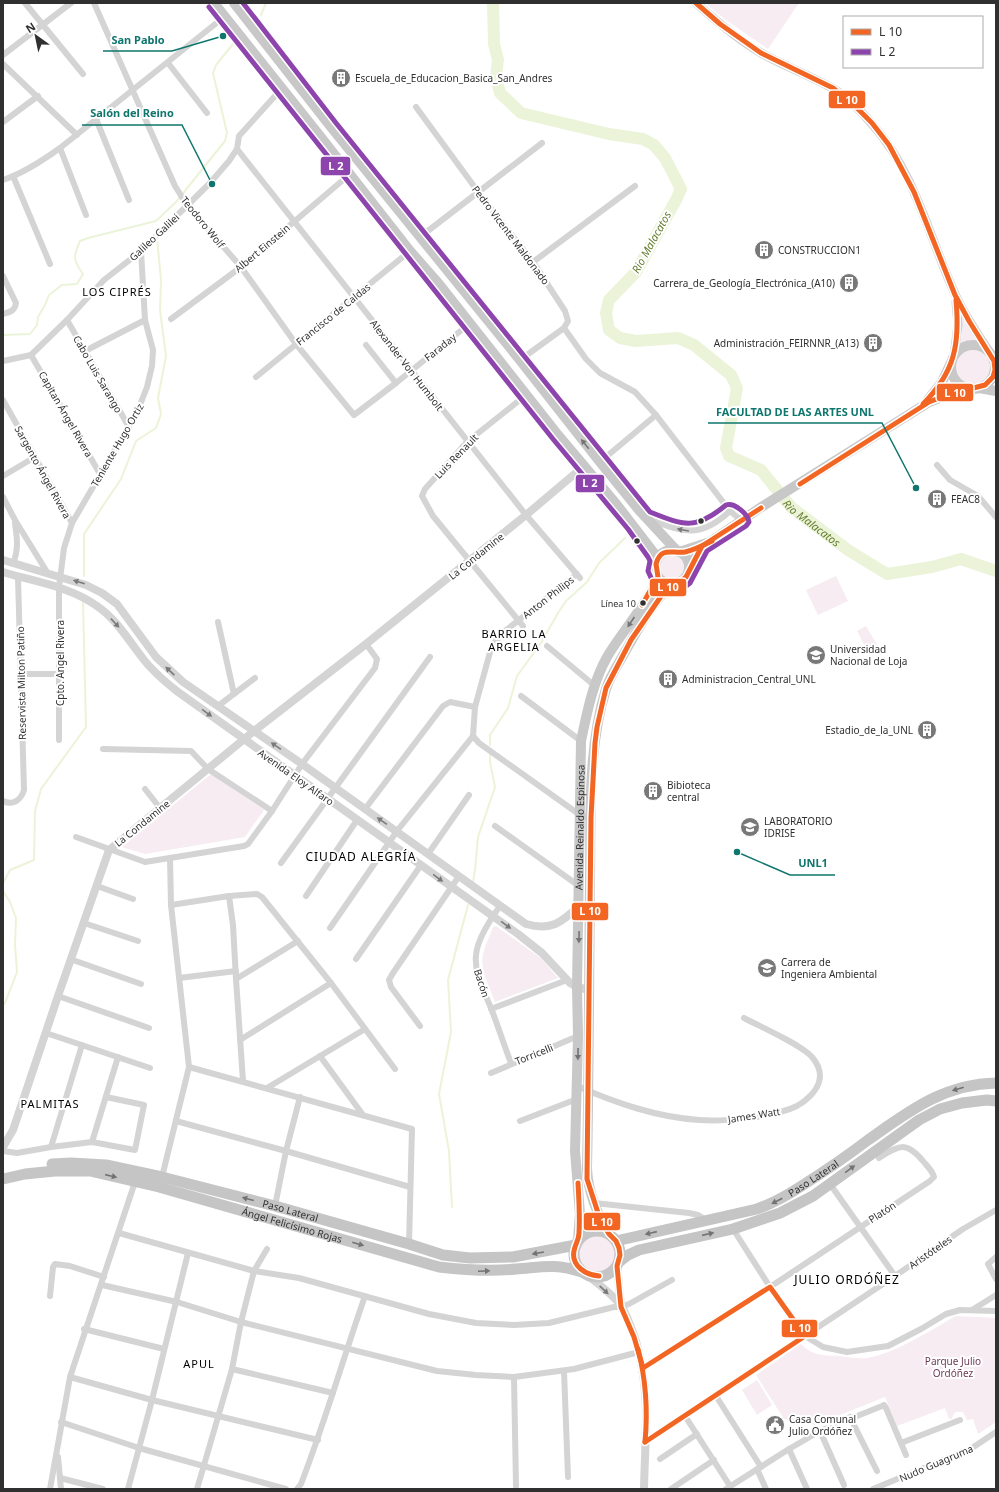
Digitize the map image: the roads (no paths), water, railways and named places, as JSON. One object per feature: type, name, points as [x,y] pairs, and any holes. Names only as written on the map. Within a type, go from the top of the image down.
[{"type":"highway","name":"Paso Lateral","points":[[613,1238],[757,1209],[783,1198],[826,1171],[899,1118],[924,1102],[938,1095],[956,1089],[979,1084],[996,1083]]},
{"type":"highway","name":"Paso Lateral","points":[[618,1264],[628,1255],[639,1250],[733,1229],[780,1213],[813,1196],[919,1120],[940,1109],[962,1103],[988,1100],[996,1101]]},
{"type":"highway","name":"Paso Lateral","points":[[3,1171],[43,1164],[71,1163],[106,1165],[162,1177],[275,1206],[443,1255],[470,1258],[513,1257],[577,1242]]},
{"type":"highway","name":"Ángel Felicísimo Rojas","points":[[3,1179],[24,1174],[55,1171],[90,1171],[204,1200],[439,1267],[474,1271],[516,1269],[546,1265],[564,1266],[584,1273]]},
{"type":"highway","points":[[596,1231],[603,1231],[613,1238],[619,1248],[620,1255],[618,1264],[614,1270],[604,1276],[593,1276],[584,1273],[575,1262],[574,1256],[577,1242],[583,1236],[596,1231]]},
{"type":"main road","points":[[214,3],[410,251],[498,358],[558,435],[618,506],[654,553],[657,560]]},
{"type":"main road","points":[[234,3],[390,201],[520,360],[628,497],[678,552],[686,558],[689,569]]},
{"type":"main road","points":[[696,3],[720,24],[761,53],[833,88],[872,123],[890,145],[904,171],[956,295],[969,321],[993,357],[995,368],[994,374],[988,383],[944,396],[919,408],[762,507],[710,542],[702,546],[678,552],[665,552],[657,560],[655,568],[658,577],[664,582],[672,584],[678,583],[684,579],[702,546]]},
{"type":"main road","points":[[263,65],[274,54]]},
{"type":"main road","points":[[320,136],[331,127]]},
{"type":"main road","points":[[379,210],[390,201]]},
{"type":"main road","points":[[438,284],[450,274]]},
{"type":"main road","points":[[956,295],[958,325],[952,371],[957,381],[962,385],[996,391]]},
{"type":"main road","points":[[919,408],[936,392],[953,359],[961,349],[972,345],[981,346],[993,357]]},
{"type":"main road","points":[[498,358],[510,348]]},
{"type":"main road","points":[[558,435],[570,425]]},
{"type":"main road","points":[[618,506],[628,497]]},
{"type":"main road","name":"Avenida Reinaldo Espinosa","points":[[613,1238],[594,1203],[587,1179],[575,1151],[578,1036],[577,987],[581,741],[595,686],[608,655],[647,598],[658,577]]},
{"type":"main road","name":"Avenida Reinaldo Espinosa","points":[[577,1242],[588,1091],[591,818],[595,744],[606,688],[631,640],[664,592],[672,584]]},
{"type":"street","points":[[25,3],[83,74]]},
{"type":"street","points":[[3,55],[71,3]]},
{"type":"street","name":"Teodoro Wolf","points":[[94,3],[134,90],[175,186],[186,204],[240,267],[296,344],[354,415]]},
{"type":"street","points":[[3,180],[37,164],[60,148],[224,17]]},
{"type":"street","points":[[168,63],[207,113]]},
{"type":"street","points":[[3,64],[77,135]]},
{"type":"street","name":"Galileo Galilei","points":[[31,355],[67,320],[104,280],[141,251],[186,204],[215,178],[237,149],[239,136],[275,96],[279,86]]},
{"type":"street","points":[[3,122],[38,96]]},
{"type":"street","name":"Pedro Vicente Maldonado","points":[[416,107],[479,193],[533,262],[565,311],[568,321],[564,328]]},
{"type":"street","points":[[96,119],[129,200]]},
{"type":"street","points":[[420,237],[542,143]]},
{"type":"street","points":[[60,148],[86,214]]},
{"type":"street","name":"Alexander Von Humbolt","points":[[237,149],[467,442],[578,576]]},
{"type":"street","name":"Albert Einstein","points":[[171,319],[240,267],[350,174]]},
{"type":"street","points":[[13,176],[50,264]]},
{"type":"street","points":[[533,262],[635,186]]},
{"type":"street","name":"Teniente Hugo Ortiz","points":[[59,587],[64,548],[72,523],[138,410],[147,387],[152,366],[153,350],[145,320],[141,251]]},
{"type":"street","name":"Francisco de Caldas","points":[[256,378],[410,251]]},
{"type":"street","points":[[3,276],[16,303],[16,307],[13,310],[3,314]]},
{"type":"street","name":"Cabo Luis Sarango","points":[[67,320],[128,427]]},
{"type":"street","points":[[85,351],[145,320]]},
{"type":"street","name":"Faraday","points":[[354,415],[470,324]]},
{"type":"street","points":[[520,360],[564,328],[586,359],[600,373],[635,392],[656,415],[730,511],[742,521]]},
{"type":"street","points":[[366,345],[396,383]]},
{"type":"street","points":[[3,361],[31,355]]},
{"type":"street","name":"Capitan Ángel Rivera","points":[[31,355],[100,474]]},
{"type":"street","name":"Luis Renault","points":[[470,560],[433,516],[423,500],[422,493],[467,442],[526,395]]},
{"type":"street","name":"Sargento Ángel Rivera","points":[[3,400],[72,523]]},
{"type":"street","points":[[600,462],[656,415]]},
{"type":"street","points":[[3,476],[36,458]]},
{"type":"street","name":"La Condamine","points":[[3,1147],[13,1130],[70,960],[109,850],[254,731],[366,644],[526,515],[584,466]]},
{"type":"street","points":[[937,466],[950,480],[978,496],[996,516]]},
{"type":"street","points":[[3,497],[15,520],[47,572]]},
{"type":"street","points":[[646,518],[684,531],[692,531],[711,525],[730,511]]},
{"type":"street","points":[[13,563],[18,547],[15,520]]},
{"type":"street","name":"Avenida Eloy Alfaro","points":[[3,560],[60,576],[86,585],[102,593],[117,604],[150,649],[178,678],[397,831],[526,924],[539,927],[549,927],[568,917],[579,906]]},
{"type":"street","points":[[470,560],[521,623]]},
{"type":"street","name":"Avenida Eloy Alfaro","points":[[3,572],[59,587],[97,606],[118,625],[140,656],[159,677],[178,692],[493,916],[542,953],[567,980],[577,987],[590,990]]},
{"type":"street","name":"Anton Philips","points":[[476,706],[492,645],[505,631],[521,623],[578,576]]},
{"type":"street","name":"Reservista Milton Patiño","points":[[3,801],[10,803],[16,801],[22,795],[24,790],[18,577]]},
{"type":"street","name":"Cpto. Angel Rivera","points":[[59,587],[59,740]]},
{"type":"street","points":[[218,622],[234,694]]},
{"type":"street","points":[[76,837],[143,862],[246,845],[250,842],[272,811],[302,764],[375,668],[377,660],[366,644]]},
{"type":"street","points":[[547,646],[595,686]]},
{"type":"street","points":[[140,656],[150,649]]},
{"type":"street","points":[[282,863],[430,657]]},
{"type":"street","points":[[21,674],[60,674]]},
{"type":"street","points":[[218,706],[256,678]]},
{"type":"street","points":[[521,696],[581,741]]},
{"type":"street","points":[[330,928],[397,831],[473,736],[476,706],[450,702],[443,706],[364,809]]},
{"type":"street","points":[[473,736],[479,743],[580,815],[591,818]]},
{"type":"street","points":[[103,748],[191,751],[208,769],[272,811]]},
{"type":"street","points":[[145,789],[160,808]]},
{"type":"street","points":[[428,854],[469,795]]},
{"type":"street","points":[[306,896],[357,820]]},
{"type":"street","points":[[495,826],[579,886]]},
{"type":"street","points":[[162,1177],[189,1066],[172,905],[170,858]]},
{"type":"street","points":[[356,959],[421,865]]},
{"type":"street","points":[[420,1026],[391,987],[389,980],[392,973],[459,876]]},
{"type":"street","points":[[97,886],[133,899]]},
{"type":"street","points":[[172,905],[229,896],[260,895],[331,983],[395,1069]]},
{"type":"street","points":[[229,896],[236,971],[243,1082]]},
{"type":"street","name":"Bacón","points":[[500,906],[493,916],[478,946],[476,954],[477,972],[511,1063]]},
{"type":"street","points":[[84,923],[138,941]]},
{"type":"street","points":[[236,979],[298,941]]},
{"type":"street","points":[[70,960],[141,984]]},
{"type":"street","points":[[179,978],[236,971]]},
{"type":"street","points":[[491,1009],[567,980]]},
{"type":"street","points":[[240,1040],[331,983]]},
{"type":"street","points":[[58,996],[149,1028]]},
{"type":"street","name":"James Watt","points":[[577,1086],[650,1112],[665,1116],[700,1120],[731,1119],[770,1114],[798,1105],[813,1093],[817,1087],[820,1073],[818,1066],[811,1056],[799,1047],[744,1018]]},
{"type":"street","points":[[267,1088],[365,1029]]},
{"type":"street","points":[[46,1033],[150,1068]]},
{"type":"street","name":"Torricelli","points":[[491,1072],[578,1036]]},
{"type":"street","points":[[51,1147],[82,1045]]},
{"type":"street","points":[[320,1056],[363,1115]]},
{"type":"street","points":[[92,1142],[118,1057]]},
{"type":"street","points":[[189,1066],[412,1130],[409,1244]]},
{"type":"street","points":[[3,1150],[17,1153],[92,1142],[135,1150],[144,1105],[106,1096]]},
{"type":"street","points":[[275,1206],[286,1151],[300,1097]]},
{"type":"street","points":[[520,1121],[577,1099]]},
{"type":"street","points":[[176,1121],[410,1187]]},
{"type":"street","name":"Platón","points":[[643,1368],[770,1287],[934,1177],[929,1168],[911,1149],[905,1147],[895,1149],[879,1158]]},
{"type":"street","points":[[50,1489],[70,1377],[84,1329],[102,1285],[135,1182]]},
{"type":"street","points":[[830,1184],[895,1276]]},
{"type":"street","points":[[594,1203],[695,1214],[708,1220]]},
{"type":"street","name":"Aristóteles","points":[[645,1442],[895,1276],[963,1228],[996,1210]]},
{"type":"street","points":[[733,1229],[770,1287],[805,1336],[823,1347],[842,1352],[888,1346],[921,1330],[946,1314],[960,1310],[996,1311]]},
{"type":"street","points":[[119,1233],[254,1272],[299,1278],[429,1314],[476,1323],[514,1325],[549,1323],[614,1307],[621,1307],[672,1280]]},
{"type":"street","points":[[197,1489],[232,1368],[241,1322],[254,1272],[267,1249]]},
{"type":"street","points":[[128,1489],[152,1400],[188,1253]]},
{"type":"street","points":[[996,1257],[989,1262],[988,1266],[996,1279]]},
{"type":"street","points":[[50,1296],[53,1267],[55,1264],[70,1266],[104,1277]]},
{"type":"street","points":[[618,1264],[621,1307]]},
{"type":"street","points":[[584,1273],[604,1288],[621,1307],[629,1321],[639,1352],[643,1368],[647,1405],[644,1489]]},
{"type":"street","points":[[102,1285],[176,1302],[241,1322],[437,1371],[476,1376],[514,1377],[564,1371],[639,1352]]},
{"type":"street","points":[[972,1310],[996,1295]]},
{"type":"street","points":[[297,1489],[301,1484],[318,1440],[365,1296]]},
{"type":"street","points":[[84,1329],[164,1350]]},
{"type":"street","points":[[232,1368],[333,1393]]},
{"type":"street","points":[[564,1371],[568,1477]]},
{"type":"street","points":[[70,1377],[218,1417],[318,1440]]},
{"type":"street","points":[[514,1377],[516,1486]]},
{"type":"street","points":[[716,1396],[759,1468],[766,1489]]},
{"type":"street","points":[[685,1416],[714,1460],[728,1488],[820,1431],[850,1417],[884,1405],[906,1455]]},
{"type":"street","points":[[850,1417],[877,1471]]},
{"type":"street","points":[[901,1443],[960,1420]]},
{"type":"street","points":[[61,1422],[139,1448],[286,1489]]},
{"type":"street","points":[[820,1431],[844,1485]]},
{"type":"street","name":"Nudo Guagruma","points":[[873,1489],[883,1487],[972,1448],[996,1432]]},
{"type":"street","points":[[660,1459],[697,1434]]},
{"type":"street","points":[[58,1447],[61,1489]]},
{"type":"street","points":[[789,1449],[807,1489]]},
{"type":"street","points":[[672,1489],[714,1460]]},
{"type":"street","points":[[60,1478],[103,1489]]},
{"type":"waterway","points":[[261,15],[266,3]]},
{"type":"waterway","name":"Rio Malacatos","points":[[493,3],[494,44],[498,60],[496,76],[500,93],[521,113],[609,134],[643,139],[654,145],[665,158],[681,189],[636,272],[609,300],[606,313],[609,330],[620,338],[636,341],[678,338],[694,345],[731,375],[737,388],[726,448],[729,456],[761,470],[791,507],[848,550],[887,574],[932,567],[961,559],[996,571]]},
{"type":"waterway","points":[[3,335],[30,334],[37,325],[38,317],[49,295],[62,285],[77,284],[83,274],[77,265],[75,258],[80,241],[156,221],[176,202],[225,141],[227,133],[213,73],[216,65],[233,44]]},
{"type":"waterway","points":[[84,576],[84,534],[121,479],[136,441],[156,428],[161,414],[158,398],[166,356],[160,310],[161,280],[157,238]]},
{"type":"waterway","points":[[490,745],[490,735],[508,708],[517,676],[541,643],[558,613],[566,601],[587,582],[599,563],[625,538]]},
{"type":"waterway","points":[[3,883],[10,870],[34,860],[35,811],[41,789],[86,727],[83,602]]},
{"type":"waterway","points":[[473,882],[478,837],[495,787],[490,754]]},
{"type":"waterway","points":[[3,891],[10,902],[16,918],[15,945],[17,972],[3,1005]]},
{"type":"waterway","points":[[452,1207],[449,1151],[439,1094],[451,1032],[448,980],[468,905]]},
{"type":"place","name":"San Pablo","points":[[223,36]]},
{"type":"place","name":"Escuela_de_Educacion_Basica_San_Andres","points":[[341,78]]},
{"type":"place","name":"Salón del Reino","points":[[212,184]]},
{"type":"place","name":"CONSTRUCCION1","points":[[764,250]]},
{"type":"place","name":"Carrera_de_Geología_Electrónica_(A10)","points":[[849,283]]},
{"type":"place","name":"Administración_FEIRNNR_(A13)","points":[[873,343]]},
{"type":"place","name":"FACULTAD DE LAS ARTES UNL","points":[[916,488]]},
{"type":"place","name":"FEAC8","points":[[937,499]]},
{"type":"place","name":"Línea 10","points":[[643,603]]},
{"type":"place","name":"Universidad Nacional de Loja","points":[[816,655]]},
{"type":"place","name":"Administracion_Central_UNL","points":[[668,679]]},
{"type":"place","name":"Estadio_de_la_UNL","points":[[927,730]]},
{"type":"place","name":"Bibioteca central","points":[[653,791]]},
{"type":"place","name":"LABORATORIO IDRISE","points":[[750,827]]},
{"type":"place","name":"UNL1","points":[[737,852]]},
{"type":"place","name":"Carrera de Ingeniera Ambiental","points":[[767,968]]},
{"type":"place","name":"Casa Comunal Julio Ordóñez","points":[[775,1425]]},
{"type":"district","name":"LOS CIPRÉS","points":[[117,291]]},
{"type":"district","name":"BARRIO LA ARGELIA","points":[[514,639]]},
{"type":"district","name":"CIUDAD ALEGRÍA","points":[[361,856]]},
{"type":"district","name":"PALMITAS","points":[[50,1103]]},
{"type":"district","name":"JULIO ORDÓÑEZ","points":[[847,1279]]},
{"type":"district","name":"APUL","points":[[199,1363]]},
{"type":"park label","name":"Parque Julio Ordóñez","points":[[953,1366]]}]
